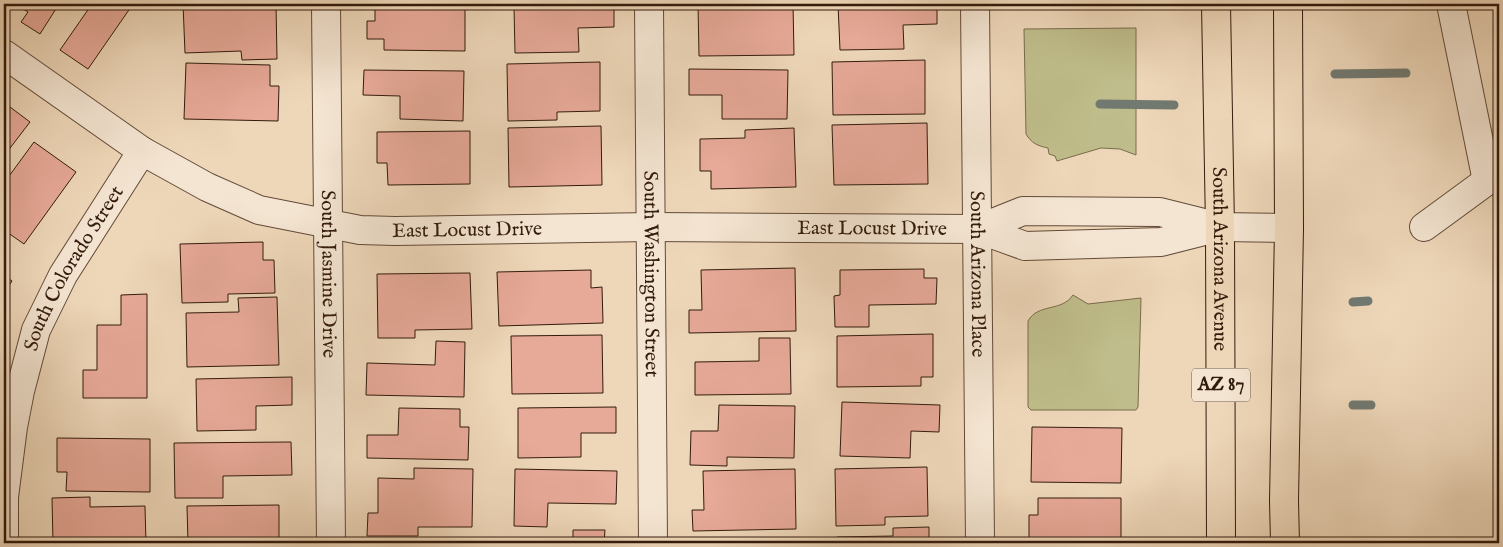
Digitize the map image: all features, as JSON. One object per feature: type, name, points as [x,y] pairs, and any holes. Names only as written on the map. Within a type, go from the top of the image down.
[{"type":"main road","name":"South Arizona Avenue","points":[[1216,4],[1220,227],[1221,543]]},
{"type":"main road","points":[[1285,543],[1284,501],[1289,228],[1288,4]]},
{"type":"street","name":"South Jasmine Drive","points":[[326,4],[330,543]]},
{"type":"street","name":"South Washington Street","points":[[649,4],[653,543]]},
{"type":"street","name":"South Arizona Place","points":[[975,4],[980,543]]},
{"type":"street","points":[[1424,227],[1493,176],[1451,4]]},
{"type":"street","name":"East Locust Drive","points":[[4,54],[142,151],[207,187],[259,210],[360,230],[651,227],[978,229],[1023,211],[1160,212],[1220,227],[1289,228]]},
{"type":"street","name":"South Colorado Street","points":[[4,543],[4,497],[8,426],[20,391],[36,330],[63,275],[142,151]]},
{"type":"shaded area","points":[[1136,28],[1136,155],[1120,149],[1101,148],[1057,161],[1055,156],[1049,154],[1048,148],[1035,144],[1026,134],[1024,29]]},
{"type":"shaded area","points":[[1073,295],[1088,304],[1141,298],[1138,407],[1136,410],[1031,410],[1028,407],[1028,321],[1032,315],[1044,309],[1063,304]]},
{"type":"building","points":[[15,4],[59,4],[40,34],[21,22],[28,12]]},
{"type":"building","points":[[92,4],[133,4],[88,69],[60,50]]},
{"type":"building","points":[[183,4],[276,4],[277,59],[242,60],[241,51],[185,53]]},
{"type":"building","points":[[375,4],[465,4],[465,51],[384,50],[384,39],[367,39],[367,21],[375,21]]},
{"type":"building","points":[[572,4],[614,4],[614,27],[578,28],[579,52],[515,53],[514,7],[572,6]]},
{"type":"building","points":[[698,4],[793,4],[794,55],[699,56]]},
{"type":"building","points":[[838,4],[937,4],[937,24],[903,25],[904,49],[840,50]]},
{"type":"building","points":[[1040,4],[1116,4],[1116,7],[1040,7]]},
{"type":"building","points":[[925,60],[925,114],[833,115],[832,62]]},
{"type":"building","points":[[600,62],[600,111],[557,112],[557,120],[508,121],[507,64]]},
{"type":"building","points":[[186,63],[270,65],[270,86],[279,86],[278,121],[184,119]]},
{"type":"building","points":[[689,69],[788,70],[787,119],[722,119],[722,95],[689,95]]},
{"type":"building","points":[[364,70],[464,71],[463,121],[400,119],[400,96],[363,95]]},
{"type":"building","points":[[10,107],[30,122],[4,156],[4,116]]},
{"type":"building","points":[[927,123],[928,184],[834,185],[832,125]]},
{"type":"building","points":[[601,126],[602,185],[509,187],[508,128]]},
{"type":"building","points":[[794,128],[796,187],[711,189],[711,171],[700,171],[700,139],[745,138],[745,130]]},
{"type":"building","points":[[470,131],[470,184],[388,185],[387,163],[377,163],[377,132]]},
{"type":"building","points":[[34,142],[76,172],[24,244],[4,230],[4,183]]},
{"type":"building","points":[[263,242],[263,260],[274,260],[275,293],[228,294],[228,302],[182,303],[180,244]]},
{"type":"building","points":[[795,268],[796,331],[689,333],[689,310],[702,310],[701,270]]},
{"type":"building","points":[[924,269],[924,278],[937,278],[936,304],[869,305],[869,327],[835,327],[834,296],[840,295],[840,270]]},
{"type":"building","points":[[591,270],[591,288],[602,287],[603,323],[499,326],[497,272]]},
{"type":"building","points":[[470,273],[472,329],[415,330],[415,338],[378,338],[377,274]]},
{"type":"building","points":[[4,275],[12,281],[4,293]]},
{"type":"building","points":[[147,294],[147,398],[83,398],[83,370],[97,370],[97,325],[121,325],[121,295]]},
{"type":"building","points":[[277,297],[279,365],[187,367],[186,313],[239,312],[238,298]]},
{"type":"building","points":[[933,334],[933,377],[921,377],[921,386],[837,387],[837,336]]},
{"type":"building","points":[[602,335],[603,393],[512,394],[511,336]]},
{"type":"building","points":[[759,338],[790,338],[791,394],[695,395],[695,362],[759,361]]},
{"type":"building","points":[[436,341],[465,342],[464,397],[366,395],[367,363],[435,365]]},
{"type":"building","points":[[292,377],[292,405],[256,406],[256,430],[197,431],[196,379]]},
{"type":"building","points":[[842,402],[940,405],[939,432],[911,431],[910,458],[840,456]]},
{"type":"building","points":[[719,405],[795,406],[794,458],[727,457],[727,466],[690,465],[691,431],[718,431]]},
{"type":"building","points":[[616,407],[616,433],[581,433],[581,457],[518,458],[518,408]]},
{"type":"building","points":[[399,408],[460,409],[460,427],[469,427],[468,460],[367,458],[367,435],[398,435]]},
{"type":"building","points":[[1032,427],[1122,428],[1121,483],[1031,482]]},
{"type":"building","points":[[57,438],[150,439],[150,492],[66,491],[67,472],[57,472]]},
{"type":"building","points":[[291,442],[292,475],[223,476],[223,498],[175,498],[174,443]]},
{"type":"building","points":[[927,467],[928,516],[885,517],[885,525],[836,526],[835,469]]},
{"type":"building","points":[[414,468],[473,469],[472,527],[418,527],[418,536],[367,536],[368,513],[378,513],[378,478],[414,479]]},
{"type":"building","points":[[515,469],[617,471],[616,504],[548,503],[547,527],[514,526]]},
{"type":"building","points":[[795,469],[796,529],[693,531],[692,510],[704,510],[703,471]]},
{"type":"building","points":[[90,497],[90,507],[145,506],[146,543],[53,543],[52,498]]},
{"type":"building","points":[[1038,498],[1121,498],[1121,538],[1119,538],[1119,543],[1029,543],[1029,515],[1038,515]]},
{"type":"building","points":[[279,505],[279,543],[188,543],[187,506]]},
{"type":"building","points":[[929,527],[929,543],[837,543],[837,537],[893,536],[893,528]]},
{"type":"building","points":[[573,530],[605,530],[604,543],[516,543],[516,538],[573,539]]},
{"type":"building","points":[[747,539],[791,539],[791,543],[747,543]]},
{"type":"building","points":[[472,542],[472,543],[383,543]]},
{"type":"waterway","points":[[1335,74],[1406,73]]},
{"type":"waterway","points":[[1100,104],[1174,105]]},
{"type":"waterway","points":[[1353,302],[1368,301]]},
{"type":"waterway","points":[[1353,405],[1371,405]]}]
